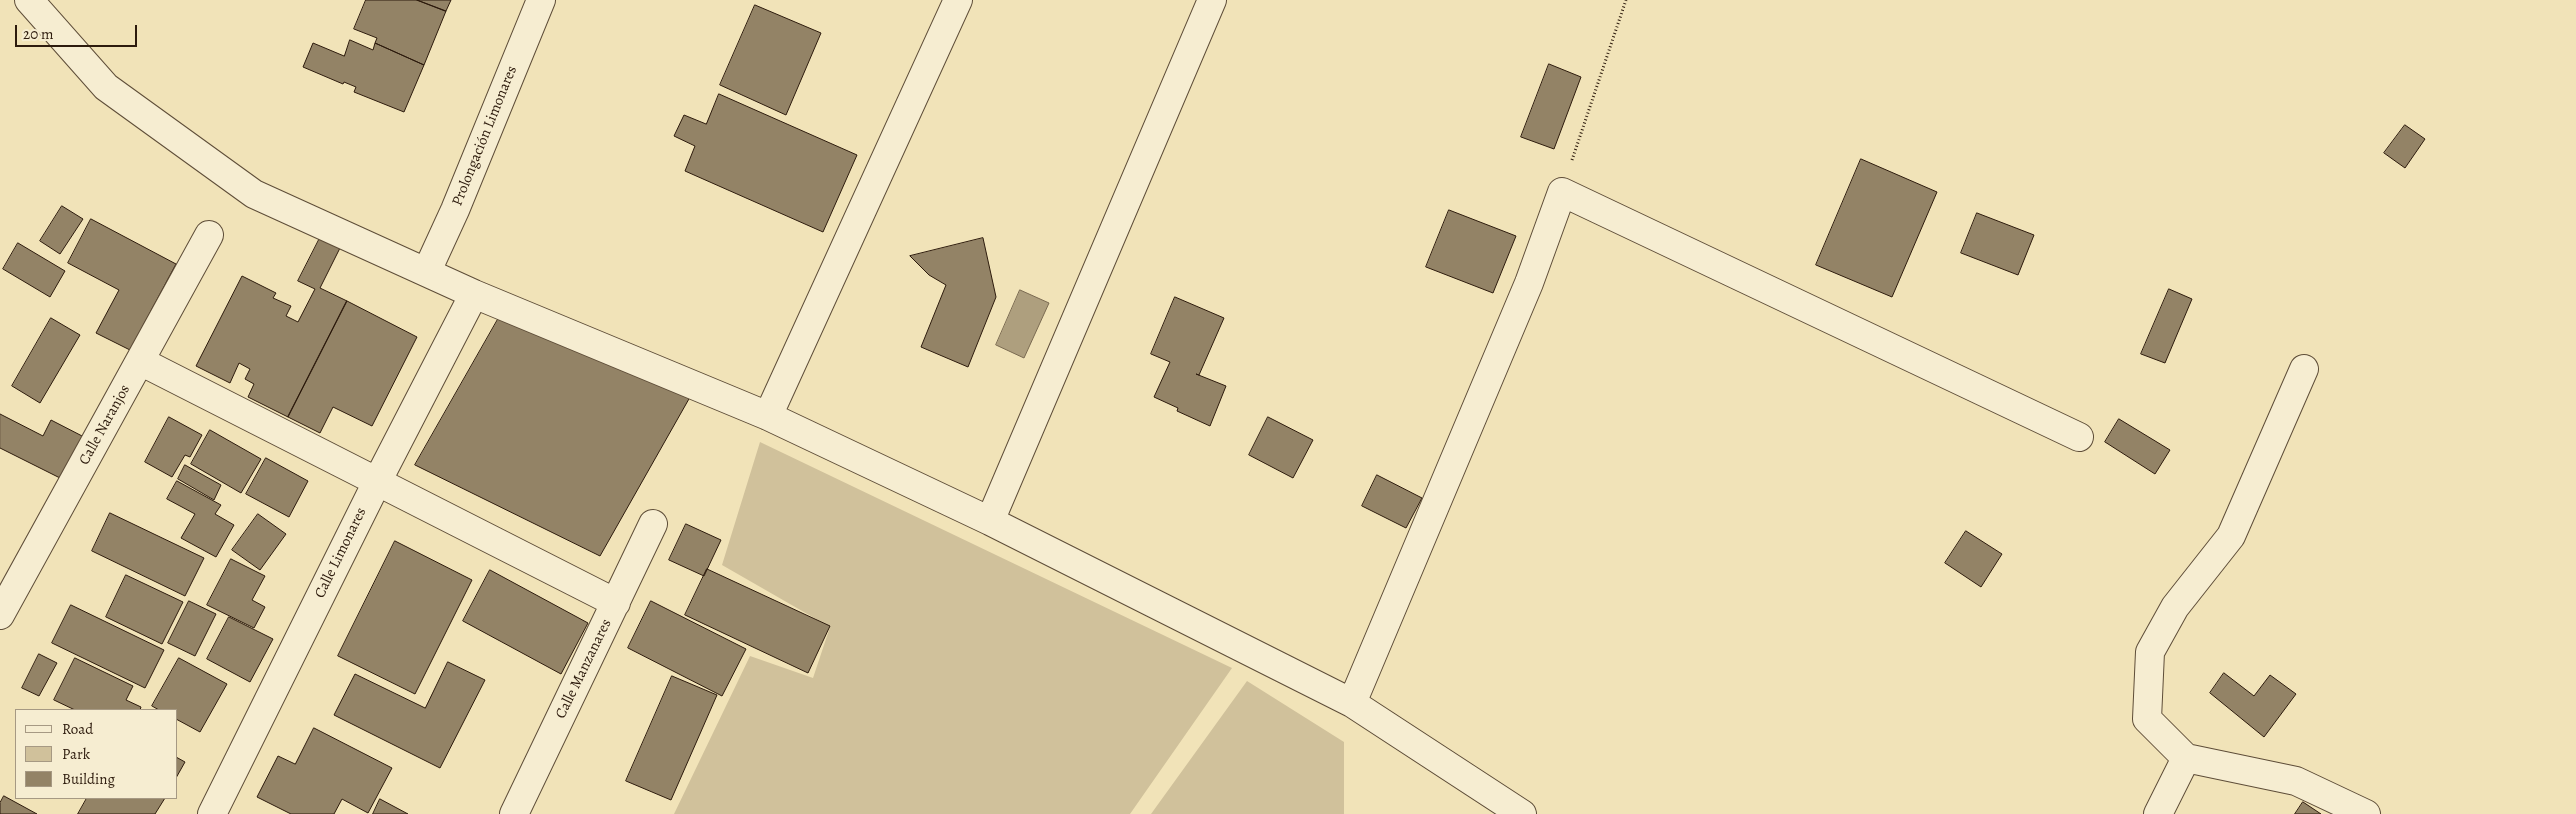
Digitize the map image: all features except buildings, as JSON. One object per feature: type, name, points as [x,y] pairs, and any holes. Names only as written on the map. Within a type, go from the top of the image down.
[{"type":"street","points":[[28,0],[106,87],[254,194],[474,294],[768,416],[990,521],[1352,703],[1522,814]]},
{"type":"street","name":"Prolongación Limonares","points":[[427,271],[455,210],[542,0]]},
{"type":"street","points":[[768,416],[958,0]]},
{"type":"street","points":[[990,521],[1212,0]]},
{"type":"street","points":[[1352,703],[1528,283],[1562,192],[2079,436]]},
{"type":"street","name":"Calle Naranjos","points":[[0,614],[209,235]]},
{"type":"street","name":"Calle Limonares","points":[[212,814],[378,480],[474,294]]},
{"type":"street","points":[[140,361],[378,480],[616,603]]},
{"type":"street","points":[[2304,369],[2231,536],[2175,607],[2150,652],[2147,719],[2186,758],[2296,781],[2366,814]]},
{"type":"street","name":"Calle Manzanares","points":[[514,814],[653,524]]},
{"type":"street","points":[[2158,814],[2186,758]]},
{"type":"path","points":[[1562,192],[1626,0]]},
{"type":"green space","points":[[760,442],[1232,668],[1130,814],[674,814],[750,656],[813,678],[830,627],[722,565]]},
{"type":"green space","points":[[1247,681],[1344,742],[1344,814],[1151,814]]},
{"type":"shaded area","points":[[1020,290],[1049,303],[1024,358],[996,345]]}]
